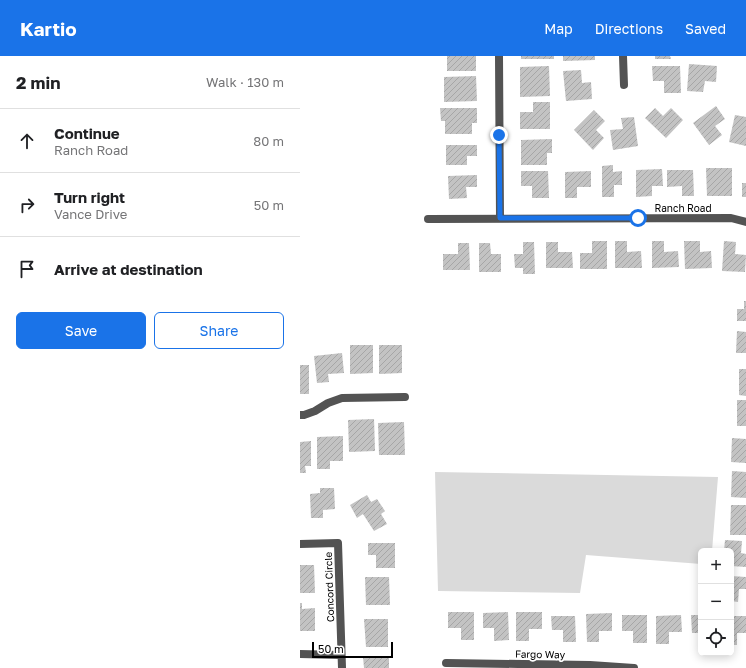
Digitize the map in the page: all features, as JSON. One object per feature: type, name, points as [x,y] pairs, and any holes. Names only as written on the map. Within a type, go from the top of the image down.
[{"type":"street","points":[[499,56],[500,218]]},
{"type":"street","points":[[623,56],[624,85]]},
{"type":"street","name":"Ranch Road","points":[[428,219],[731,218],[746,222]]},
{"type":"street","points":[[300,415],[315,411],[328,403],[342,398],[405,397]]},
{"type":"street","name":"Concord Circle","points":[[300,544],[338,543],[342,668]]},
{"type":"street","points":[[300,654],[341,655]]},
{"type":"street","name":"Fargo Way","points":[[446,662],[508,666],[590,665],[634,668]]},
{"type":"shaded area","points":[[435,472],[718,477],[712,548],[698,548],[698,564],[586,555],[580,593],[438,591]]},
{"type":"building","points":[[447,56],[476,56],[476,71],[447,71]]},
{"type":"building","points":[[521,56],[554,56],[554,59],[521,59]]},
{"type":"building","points":[[563,56],[595,56],[595,60],[563,61]]},
{"type":"building","points":[[655,56],[670,56],[671,59],[655,59]]},
{"type":"building","points":[[689,64],[717,66],[716,82],[705,81],[703,92],[687,91]]},
{"type":"building","points":[[549,66],[550,96],[520,97],[520,67]]},
{"type":"building","points":[[652,66],[680,66],[681,93],[664,93],[664,81],[653,81]]},
{"type":"building","points":[[581,70],[582,83],[591,82],[592,99],[566,101],[563,71]]},
{"type":"building","points":[[476,76],[477,101],[444,102],[444,77]]},
{"type":"building","points":[[533,102],[550,102],[550,129],[520,129],[520,112],[533,112]]},
{"type":"building","points":[[716,106],[725,119],[715,126],[722,135],[709,145],[693,123]]},
{"type":"building","points":[[440,108],[477,108],[477,123],[472,123],[472,134],[445,134],[445,121],[441,121]]},
{"type":"building","points":[[655,108],[663,116],[671,108],[683,120],[666,138],[645,118]]},
{"type":"building","points":[[594,110],[605,121],[596,130],[604,138],[593,150],[574,130]]},
{"type":"building","points":[[735,115],[746,117],[746,146],[729,142]]},
{"type":"building","points":[[634,117],[638,146],[613,150],[610,130],[623,129],[621,118]]},
{"type":"building","points":[[552,139],[552,153],[547,153],[547,165],[521,165],[521,140]]},
{"type":"building","points":[[446,145],[477,145],[477,156],[467,156],[467,165],[446,165]]},
{"type":"building","points":[[613,165],[613,172],[622,171],[622,185],[614,185],[614,197],[602,197],[602,166]]},
{"type":"building","points":[[706,168],[732,168],[732,196],[707,196]]},
{"type":"building","points":[[662,169],[663,186],[652,186],[652,196],[636,197],[636,170]]},
{"type":"building","points":[[667,170],[693,170],[694,196],[682,196],[682,186],[667,187]]},
{"type":"building","points":[[521,171],[548,171],[549,198],[532,198],[532,186],[521,186]]},
{"type":"building","points":[[591,171],[591,187],[577,187],[577,198],[565,198],[565,172]]},
{"type":"building","points":[[477,175],[477,187],[466,187],[467,198],[449,199],[448,176]]},
{"type":"building","points":[[742,183],[746,183],[746,197],[742,197]]},
{"type":"building","points":[[592,241],[607,241],[607,269],[580,269],[580,253],[592,253]]},
{"type":"building","points":[[615,241],[627,241],[627,252],[641,251],[642,268],[615,268]]},
{"type":"building","points":[[652,241],[664,241],[664,252],[678,251],[679,267],[652,268]]},
{"type":"building","points":[[684,241],[700,241],[700,252],[711,251],[712,268],[685,269]]},
{"type":"building","points":[[724,241],[736,242],[735,254],[746,255],[745,272],[722,271]]},
{"type":"building","points":[[523,242],[534,242],[535,274],[523,274],[523,268],[515,268],[514,254],[523,254]]},
{"type":"building","points":[[546,242],[558,242],[558,252],[572,252],[573,268],[546,268]]},
{"type":"building","points":[[458,243],[469,243],[470,270],[443,270],[443,254],[458,254]]},
{"type":"building","points":[[479,243],[490,243],[491,254],[501,254],[501,272],[479,272]]},
{"type":"building","points":[[744,301],[746,301],[746,321],[737,321],[737,309],[744,309]]},
{"type":"building","points":[[737,331],[746,332],[746,353],[736,353]]},
{"type":"building","points":[[350,345],[373,345],[373,373],[350,374]]},
{"type":"building","points":[[379,345],[402,345],[402,373],[379,374]]},
{"type":"building","points":[[342,353],[344,373],[328,374],[329,382],[317,383],[314,356]]},
{"type":"building","points":[[300,365],[309,365],[309,394],[300,394]]},
{"type":"building","points":[[739,369],[746,369],[746,396],[739,395]]},
{"type":"building","points":[[737,400],[746,400],[746,426],[737,426]]},
{"type":"building","points":[[374,419],[375,451],[349,452],[348,420]]},
{"type":"building","points":[[404,422],[405,455],[379,455],[378,423]]},
{"type":"building","points":[[343,436],[343,461],[330,461],[330,469],[317,469],[317,437]]},
{"type":"building","points":[[732,438],[746,439],[746,463],[731,462]]},
{"type":"building","points":[[311,441],[311,466],[305,466],[306,473],[300,473],[300,442]]},
{"type":"building","points":[[732,471],[746,472],[746,498],[731,497]]},
{"type":"building","points":[[320,488],[334,488],[335,509],[323,510],[323,518],[311,518],[310,494],[320,493]]},
{"type":"building","points":[[367,495],[371,502],[377,499],[385,511],[381,514],[387,524],[374,531],[363,514],[357,518],[350,505]]},
{"type":"building","points":[[731,505],[746,505],[746,535],[730,535]]},
{"type":"building","points":[[725,540],[742,541],[741,553],[746,554],[746,567],[734,566],[734,548],[724,548]]},
{"type":"building","points":[[368,543],[395,543],[395,568],[376,568],[376,555],[368,555]]},
{"type":"building","points":[[300,565],[314,565],[315,593],[300,593]]},
{"type":"building","points":[[734,576],[746,577],[746,589],[739,589],[738,602],[734,601]]},
{"type":"building","points":[[365,577],[389,577],[390,605],[366,605]]},
{"type":"building","points":[[300,603],[302,603],[302,609],[315,608],[315,631],[300,631]]},
{"type":"building","points":[[448,612],[474,612],[474,640],[461,640],[461,628],[448,628]]},
{"type":"building","points":[[508,612],[509,640],[494,641],[494,628],[483,628],[483,613]]},
{"type":"building","points":[[516,612],[542,612],[542,629],[529,629],[529,641],[516,641]]},
{"type":"building","points":[[612,613],[612,631],[599,631],[599,642],[587,642],[586,614]]},
{"type":"building","points":[[622,615],[647,615],[647,643],[633,643],[633,631],[622,631]]},
{"type":"building","points":[[681,615],[682,632],[669,632],[669,644],[656,644],[656,616]]},
{"type":"building","points":[[691,615],[698,615],[698,633],[692,633]]},
{"type":"building","points":[[551,616],[575,616],[576,642],[563,642],[563,630],[552,630]]},
{"type":"building","points":[[734,616],[746,616],[746,633],[737,633],[737,645],[734,645]]},
{"type":"building","points":[[364,619],[388,619],[388,647],[366,647]]},
{"type":"building","points":[[363,657],[389,657],[389,668],[364,668]]},
{"type":"route","points":[[499,135],[500,218],[638,218]]}]
